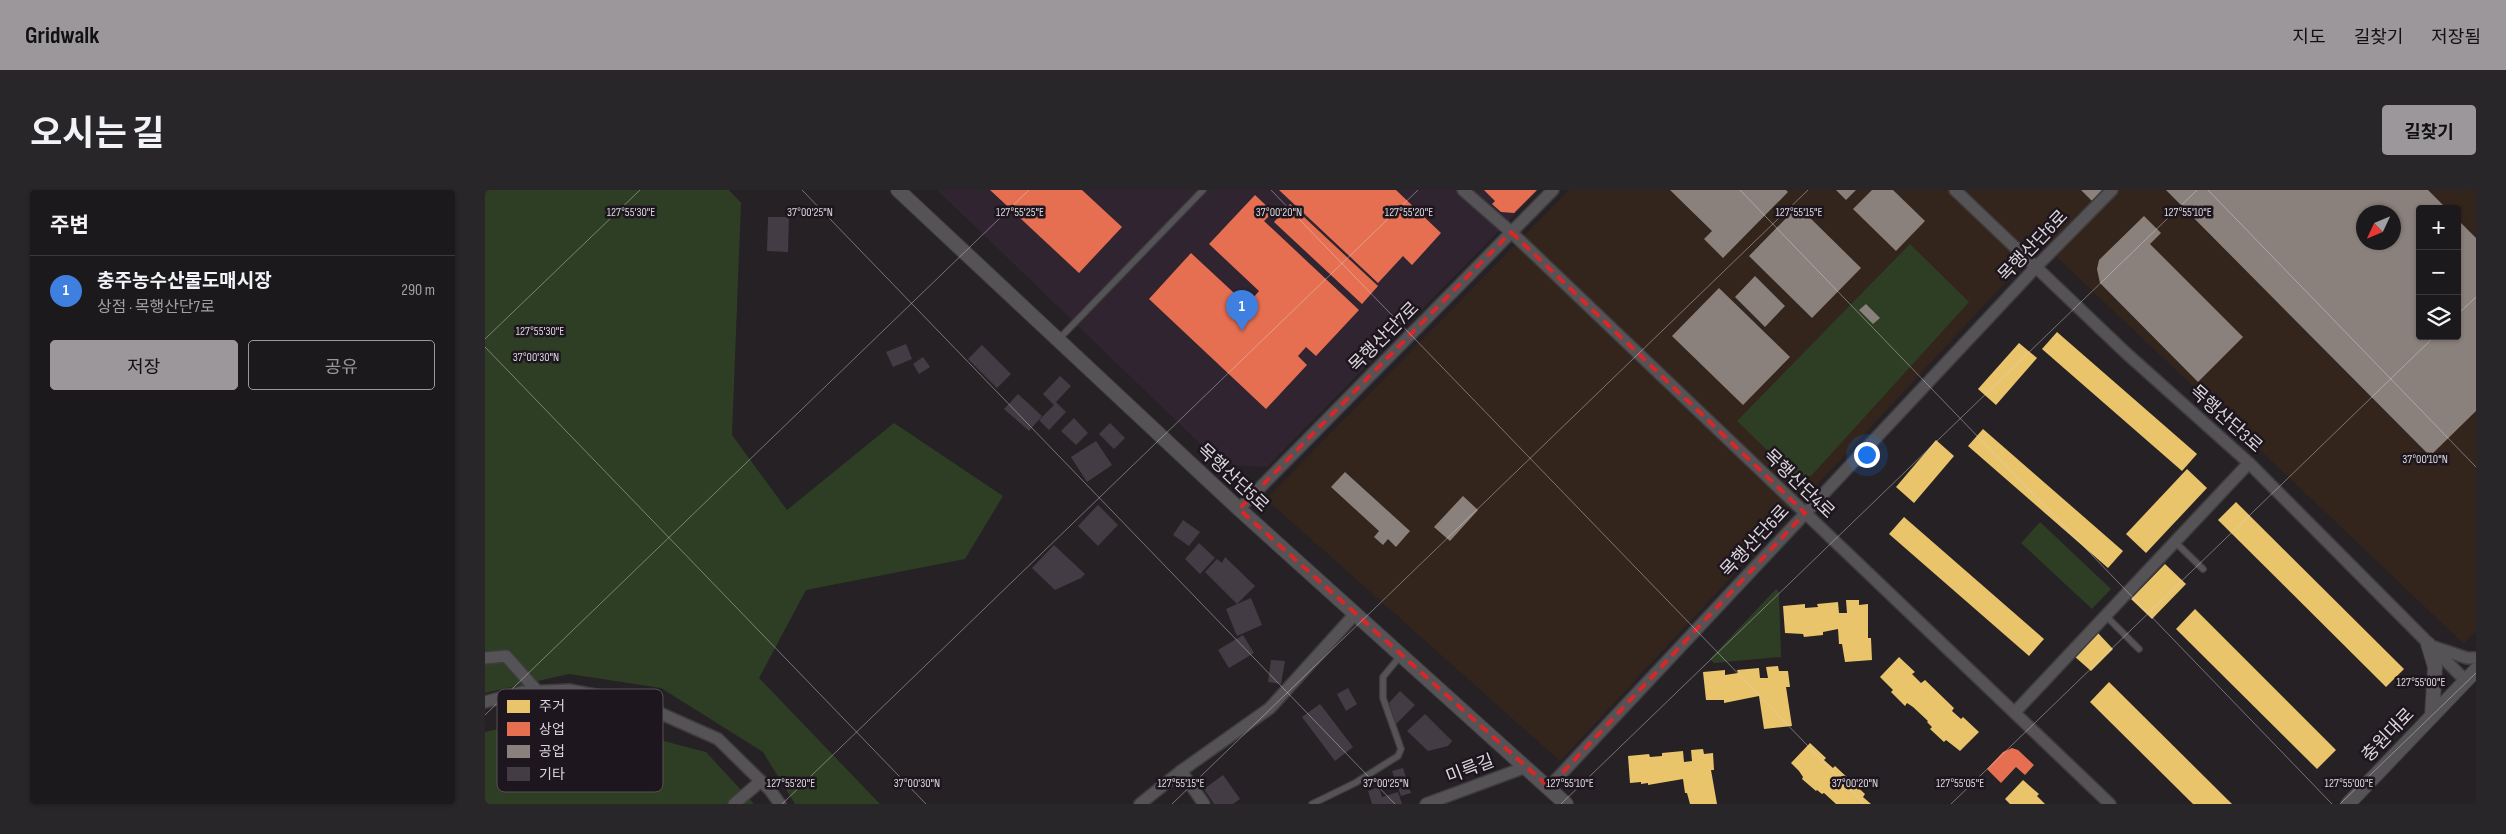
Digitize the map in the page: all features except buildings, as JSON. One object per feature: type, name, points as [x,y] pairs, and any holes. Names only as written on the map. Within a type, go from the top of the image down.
[{"type":"street","name":"목행산단5로","points":[[898,190],[1239,509],[1566,804]]},
{"type":"street","name":"목행산단4로","points":[[1463,190],[1511,232],[2110,804]]},
{"type":"street","name":"목행산단7로","points":[[1239,509],[1553,190]]},
{"type":"street","name":"목행산단3로","points":[[1955,190],[2126,352],[2249,463],[2465,681]]},
{"type":"street","name":"목행산단6로","points":[[1549,787],[2036,266],[2112,190]]},
{"type":"street","points":[[2015,712],[2249,463]]},
{"type":"street","points":[[1140,804],[1181,771],[1269,708],[1355,614]]},
{"type":"street","points":[[2428,644],[2445,651],[2476,658]]},
{"type":"street","points":[[2428,644],[2435,667],[2432,716]]},
{"type":"street","points":[[485,658],[506,656],[535,689]]},
{"type":"street","name":"충원대로","points":[[2348,804],[2476,670]]},
{"type":"street","points":[[663,715],[718,739],[761,781],[780,804]]},
{"type":"street","name":"미륵길","points":[[1427,804],[1526,767]]},
{"type":"street","points":[[1181,771],[1204,804]]},
{"type":"street","points":[[734,804],[761,781]]},
{"type":"lane","points":[[1058,340],[1203,190]]},
{"type":"lane","points":[[2174,541],[2203,569]]},
{"type":"lane","points":[[2105,616],[2139,649]]},
{"type":"lane","points":[[1312,804],[1355,783],[1398,756],[1401,749],[1383,698],[1383,677],[1401,655]]},
{"type":"highlighted area","points":[[1511,232],[1805,513],[1549,787],[1239,509]]},
{"type":"shaded area","points":[[937,190],[1539,190],[1267,467],[1222,465]]},
{"type":"shaded area","points":[[1569,190],[2476,190],[2476,631],[2464,644],[2042,243],[1560,761],[1266,499]]},
{"type":"green space","points":[[485,190],[729,190],[741,203],[732,435],[787,510],[894,423],[1003,496],[965,559],[806,590],[759,678],[880,804],[795,804],[763,752],[661,688],[569,674],[485,693]]},
{"type":"green space","points":[[1910,244],[1969,302],[1811,476],[1794,476],[1737,421]]},
{"type":"green space","points":[[2040,522],[2111,589],[2092,609],[2021,543]]},
{"type":"green space","points":[[1776,589],[1779,592],[1781,657],[1714,663],[1710,659]]},
{"type":"green space","points":[[497,729],[497,792],[663,792],[663,741],[706,752],[754,804],[485,804],[485,732]]},
{"type":"place","name":"충주농수산물도매시장","points":[[1242,331]]}]
